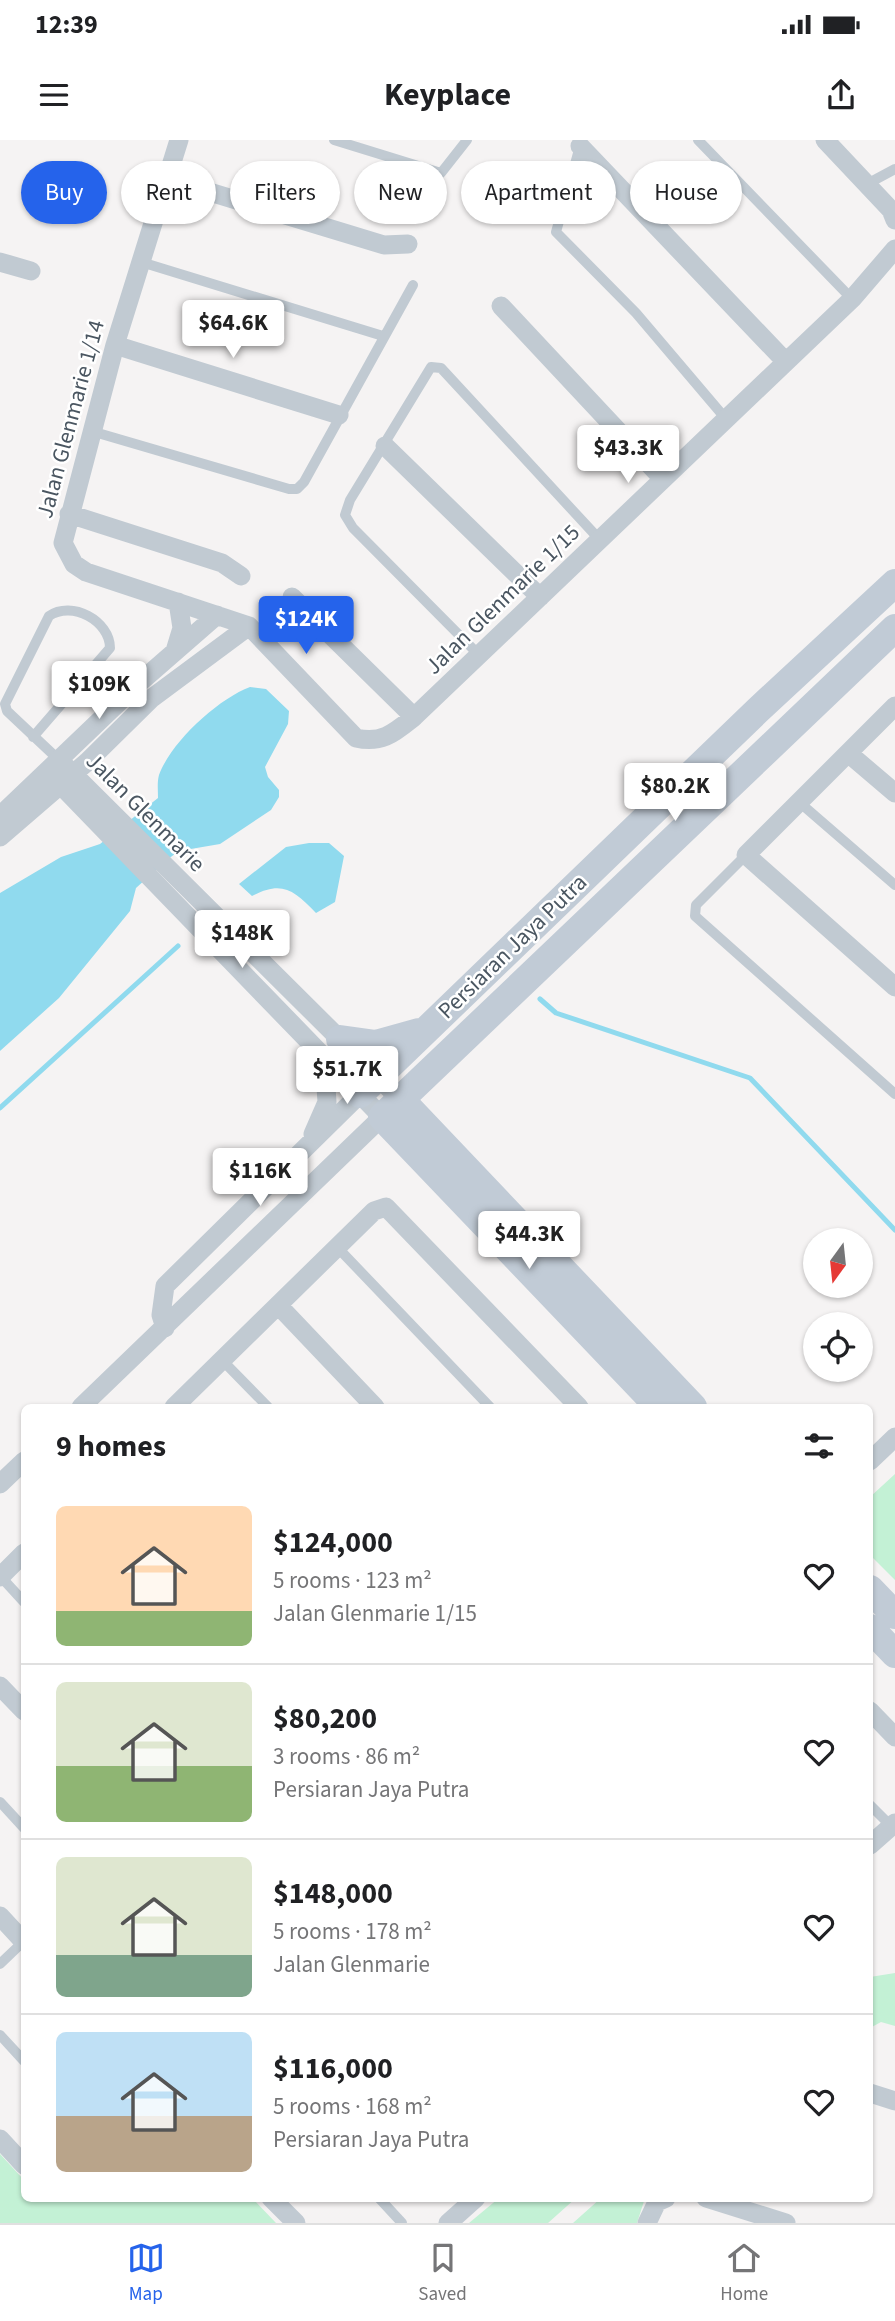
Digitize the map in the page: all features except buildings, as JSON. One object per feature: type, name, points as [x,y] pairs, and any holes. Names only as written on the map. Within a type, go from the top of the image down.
[{"type":"street","name":"Jalan Glenmarie 1/14","points":[[173,161],[179,140]]},
{"type":"street","points":[[825,140],[891,210],[895,220]]},
{"type":"street","points":[[578,143],[786,362]]},
{"type":"street","points":[[216,194],[384,245],[408,244]]},
{"type":"street","name":"Jalan Glenmarie 1/14","points":[[153,224],[91,430],[63,543],[74,564],[86,572],[217,615]]},
{"type":"street","name":"Jalan Glenmarie 1/15","points":[[217,615],[249,626],[356,738],[373,742],[388,738],[414,717],[852,299],[895,249]]},
{"type":"street","points":[[0,261],[31,271]]},
{"type":"street","points":[[501,306],[663,479]]},
{"type":"street","points":[[115,345],[339,415]]},
{"type":"street","points":[[385,446],[540,597]]},
{"type":"street","points":[[69,514],[222,563],[241,576]]},
{"type":"street","name":"Persiaran Jaya Putra","points":[[165,1328],[161,1315],[165,1286],[425,1030],[758,709],[895,583]]},
{"type":"street","points":[[292,597],[414,717]]},
{"type":"street","points":[[176,651],[182,628],[178,602]]},
{"type":"street","points":[[0,837],[60,772],[145,690],[176,651],[217,615]]},
{"type":"street","points":[[145,690],[249,626]]},
{"type":"street","name":"Persiaran Jaya Putra","points":[[85,1404],[895,628]]},
{"type":"street","points":[[895,706],[746,855],[895,987]]},
{"type":"street","points":[[849,754],[895,793]]},
{"type":"street","points":[[0,816],[60,772]]},
{"type":"street","name":"Jalan Glenmarie","points":[[60,772],[391,1109]]},
{"type":"street","points":[[308,1145],[327,1102],[332,1048],[376,1044],[425,1030]]},
{"type":"street","points":[[391,1109],[656,1404]]},
{"type":"street","points":[[391,1109],[690,1404]]},
{"type":"street","points":[[177,1404],[374,1211],[386,1207],[576,1404]]},
{"type":"street","points":[[278,1305],[372,1404]]},
{"type":"street","points":[[873,1458],[895,1437]]},
{"type":"street","points":[[0,1484],[21,1464]]},
{"type":"street","points":[[0,1577],[21,1556]]},
{"type":"street","points":[[873,1593],[895,1615]]},
{"type":"street","points":[[873,1631],[895,1654]]},
{"type":"street","points":[[0,1686],[21,1708]]},
{"type":"street","points":[[873,1714],[895,1737]]},
{"type":"street","points":[[873,1842],[893,1825]]},
{"type":"street","points":[[0,1916],[21,1938]]},
{"type":"street","points":[[873,2094],[895,2101]]},
{"type":"street","points":[[0,2139],[21,2162]]},
{"type":"street","points":[[275,2202],[296,2223]]},
{"type":"street","points":[[448,2223],[472,2202]]},
{"type":"street","points":[[647,2223],[657,2202]]},
{"type":"street","points":[[719,2202],[786,2223]]},
{"type":"lane","points":[[334,140],[441,173],[467,140]]},
{"type":"lane","points":[[698,140],[852,299]]},
{"type":"lane","points":[[578,143],[556,232],[636,313],[726,419]]},
{"type":"lane","points":[[867,184],[895,169]]},
{"type":"lane","points":[[141,262],[383,336]]},
{"type":"lane","points":[[91,430],[289,489],[297,489],[413,285]]},
{"type":"lane","points":[[479,655],[353,528],[345,515],[350,500],[385,446],[430,367],[441,368],[600,540]]},
{"type":"lane","points":[[35,739],[110,648],[110,635],[100,622],[67,610],[57,611],[49,616],[5,705],[7,711],[35,739],[60,772]]},
{"type":"lane","points":[[35,739],[60,772]]},
{"type":"lane","points":[[799,802],[895,885]]},
{"type":"lane","points":[[746,855],[696,905],[695,916],[895,1094]]},
{"type":"lane","points":[[337,1247],[487,1404]]},
{"type":"lane","points":[[222,1360],[265,1404]]},
{"type":"lane","points":[[0,1577],[21,1599]]},
{"type":"lane","points":[[0,1802],[21,1825]]},
{"type":"lane","points":[[873,1808],[893,1825]]},
{"type":"lane","points":[[0,1964],[21,1944]]},
{"type":"lane","points":[[0,2035],[21,2058]]},
{"type":"lane","points":[[383,2202],[402,2223]]},
{"type":"green space","points":[[895,1474],[895,1580],[873,1558],[873,1494]]},
{"type":"green space","points":[[895,1973],[895,2026],[881,2022],[873,2026],[873,1977]]},
{"type":"green space","points":[[0,2154],[21,2177],[21,2202],[256,2202],[276,2223],[0,2223]]},
{"type":"green space","points":[[494,2202],[572,2202],[548,2223],[469,2223]]},
{"type":"green space","points":[[597,2202],[644,2202],[637,2223],[573,2223]]},
{"type":"water","points":[[250,687],[266,689],[289,711],[288,724],[265,767],[268,777],[279,790],[279,797],[271,810],[220,844],[179,851],[168,859],[136,888],[130,911],[59,998],[0,1051],[0,893],[61,857],[100,844],[158,798],[159,775],[174,749],[210,711]]},
{"type":"water","points":[[329,843],[344,856],[335,902],[316,913],[301,898],[287,890],[272,889],[252,896],[239,884],[286,847]]},
{"type":"waterway","points":[[0,1108],[178,946]]},
{"type":"waterway","points":[[540,999],[556,1013],[750,1078],[895,1230]]}]
